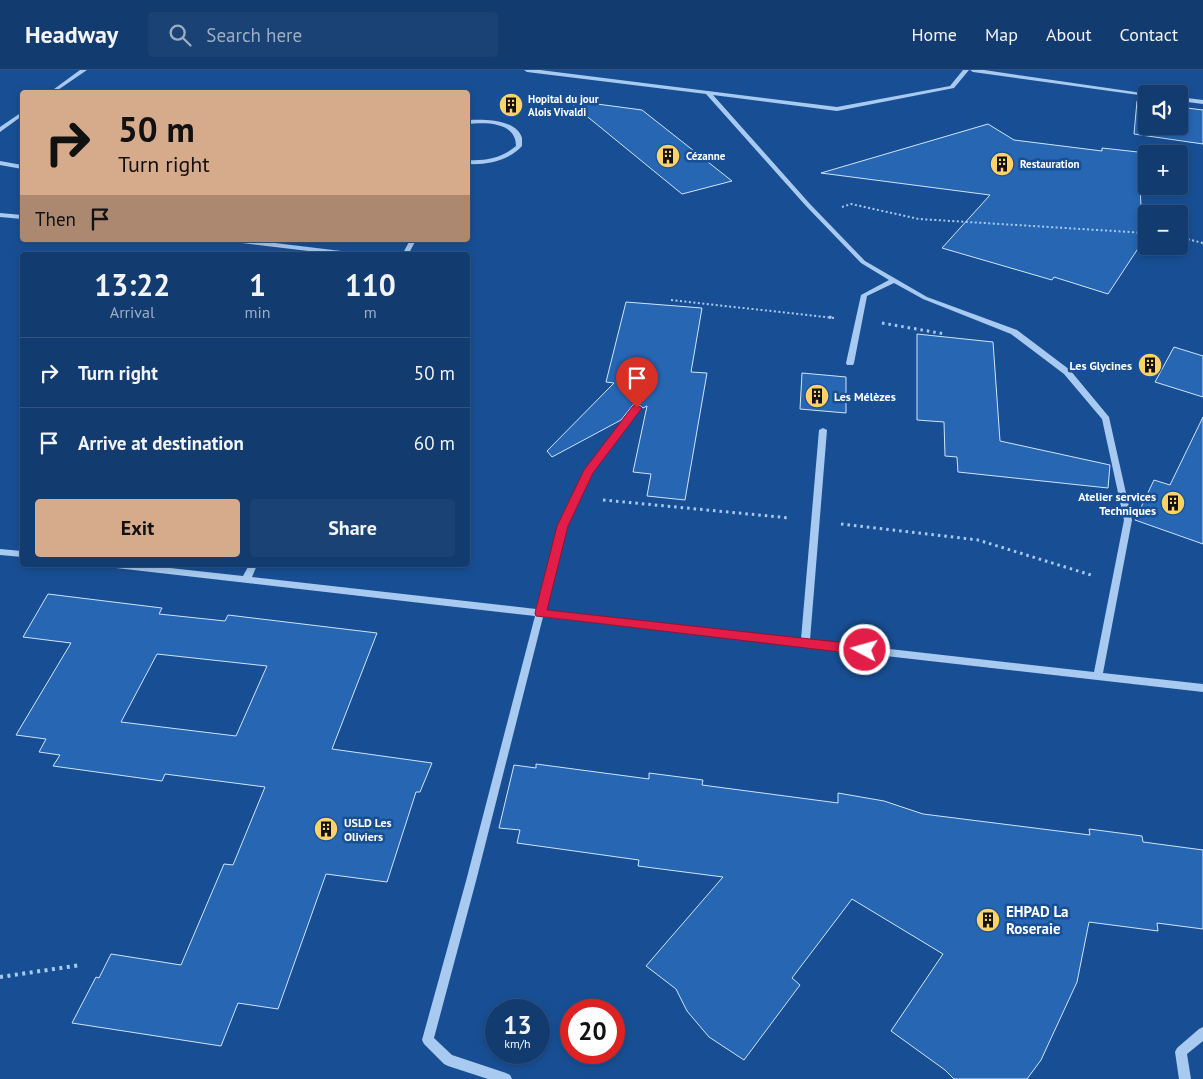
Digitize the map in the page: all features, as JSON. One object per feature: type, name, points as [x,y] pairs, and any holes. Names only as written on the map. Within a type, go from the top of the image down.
[{"type":"street","points":[[55,90],[84,70]]},
{"type":"street","points":[[527,70],[836,108],[952,87],[966,70]]},
{"type":"street","points":[[973,70],[1138,93]]},
{"type":"street","points":[[707,92],[816,214],[863,262],[925,298],[1014,332],[1067,372],[1106,419],[1128,520],[1098,676]]},
{"type":"street","points":[[1188,100],[1203,102]]},
{"type":"street","points":[[0,130],[20,115]]},
{"type":"street","points":[[0,163],[20,166]]},
{"type":"street","points":[[0,215],[20,217]]},
{"type":"street","points":[[252,242],[334,252]]},
{"type":"street","points":[[279,245],[283,242]]},
{"type":"street","points":[[850,363],[864,295],[894,280]]},
{"type":"street","points":[[506,1079],[448,1060],[428,1040],[541,613],[562,526],[588,472],[637,408]]},
{"type":"street","points":[[805,643],[823,430]]},
{"type":"street","points":[[0,552],[20,554]]},
{"type":"street","points":[[133,567],[1203,688]]},
{"type":"street","points":[[246,580],[252,567]]},
{"type":"street","points":[[1185,1079],[1181,1052],[1203,1033]]},
{"type":"lane","points":[[470,122],[500,124],[518,133],[520,140],[519,146],[503,157],[490,161],[470,162]]},
{"type":"path","points":[[816,214],[851,204],[919,219],[1138,233]]},
{"type":"path","points":[[1188,239],[1203,243]]},
{"type":"path","points":[[576,498],[816,520],[978,540],[1116,582]]},
{"type":"path","points":[[0,976],[82,965]]},
{"type":"building","name":"Cézanne","points":[[567,100],[642,110],[732,181],[682,194]]},
{"type":"building","points":[[1137,101],[1138,135],[1134,134]]},
{"type":"building","points":[[1188,108],[1203,110],[1203,144],[1141,135],[1188,135]]},
{"type":"building","points":[[988,124],[1014,140],[1102,151],[1102,148],[1138,152],[1138,195],[1140,195],[1141,205],[1138,205],[1138,249],[1108,294],[1054,277],[1052,280],[942,248],[990,195],[821,173]]},
{"type":"building","points":[[626,302],[702,308],[691,372],[707,373],[685,500],[647,496],[651,474],[633,472],[647,406],[643,408],[638,404],[633,405],[621,420],[552,457],[547,451],[614,383],[606,382]]},
{"type":"building","points":[[917,334],[993,342],[1000,441],[1110,465],[1108,488],[958,472],[957,457],[945,456],[944,422],[917,420]]},
{"type":"building","points":[[1174,347],[1203,356],[1203,397],[1155,382]]},
{"type":"building","points":[[802,373],[846,377],[846,413],[800,409]]},
{"type":"building","name":"Atelier services Techniques","points":[[1203,417],[1203,544],[1135,520],[1154,480],[1170,485]]},
{"type":"building","name":"USLD Les Oliviers","points":[[48,594],[162,608],[159,614],[225,621],[228,615],[377,633],[332,749],[432,763],[420,792],[416,792],[387,882],[326,874],[278,1009],[238,1003],[221,1046],[72,1023],[96,977],[99,978],[111,954],[181,965],[224,864],[233,865],[265,787],[165,774],[162,781],[53,766],[60,755],[39,752],[46,739],[16,735],[71,643],[23,637]],"holes":[[[157,654],[267,666],[236,736],[121,722]]]},
{"type":"building","name":"EHPAD La Roseraie","points":[[536,764],[649,779],[649,773],[703,780],[702,785],[838,803],[838,793],[884,801],[923,814],[1090,835],[1089,829],[1142,836],[1143,842],[1203,850],[1203,929],[1157,923],[1158,931],[1089,922],[1077,982],[1041,1060],[1027,1079],[954,1079],[945,1070],[891,1031],[943,954],[852,899],[792,978],[800,985],[744,1060],[709,1037],[687,1011],[676,989],[646,966],[723,877],[638,866],[639,860],[517,843],[520,830],[499,828],[514,765],[536,768]]},
{"type":"place","name":"Hopital du jour Alois Vivaldi","points":[[511,105]]},
{"type":"place","name":"Cézanne","points":[[668,156]]},
{"type":"place","name":"Restauration","points":[[1002,164]]},
{"type":"place","name":"Les Glycines","points":[[1150,365]]},
{"type":"place","name":"Les Mélèzes","points":[[817,396]]},
{"type":"place","name":"Atelier services Techniques","points":[[1173,503]]},
{"type":"place","name":"USLD Les Oliviers","points":[[326,829]]},
{"type":"place","name":"EHPAD La Roseraie","points":[[988,920]]},
{"type":"route","points":[[637,408],[588,472],[562,526],[541,613],[865,650]]}]
